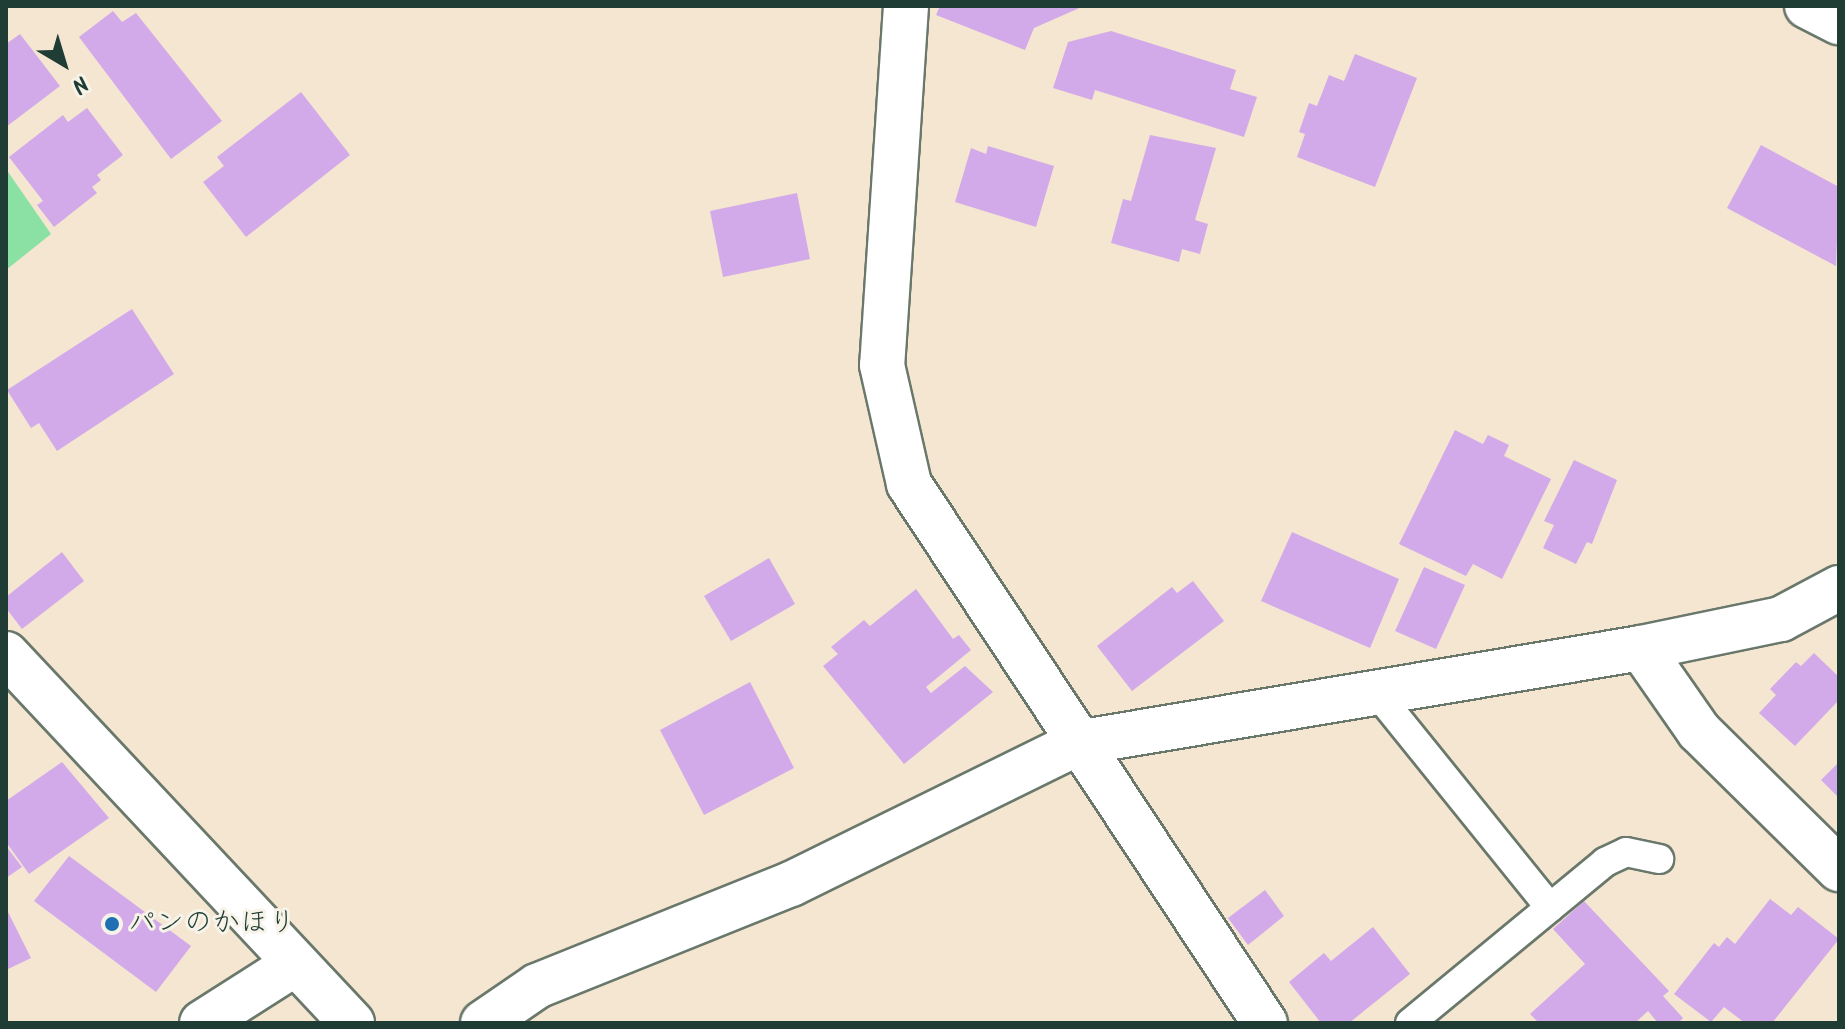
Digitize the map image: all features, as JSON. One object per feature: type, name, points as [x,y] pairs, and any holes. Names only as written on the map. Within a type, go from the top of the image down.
[{"type":"street","points":[[906,6],[882,365],[909,484],[1077,743],[1265,1023]]},
{"type":"street","points":[[1807,6],[1839,22]]},
{"type":"street","points":[[483,1023],[537,986],[791,884],[1077,743],[1641,648],[1781,619],[1839,588]]},
{"type":"street","points":[[1641,648],[1699,731],[1839,869]]},
{"type":"street","points":[[6,654],[293,965],[352,1023]]},
{"type":"street","points":[[202,1023],[293,965]]},
{"type":"lane","points":[[1376,692],[1550,908]]},
{"type":"lane","points":[[1410,1023],[1550,908],[1626,852],[1659,859]]},
{"type":"green space","points":[[6,169],[51,234],[6,270]]},
{"type":"building","points":[[940,6],[1084,6],[1034,28],[1025,50],[936,15]]},
{"type":"building","points":[[113,11],[122,22],[136,13],[222,121],[171,159],[79,37]]},
{"type":"building","points":[[1111,31],[1236,70],[1230,89],[1257,97],[1244,137],[1095,90],[1092,100],[1053,88],[1068,42]]},
{"type":"building","points":[[20,34],[60,86],[6,127],[6,44]]},
{"type":"building","points":[[1355,54],[1417,78],[1375,187],[1297,157],[1305,134],[1299,132],[1309,103],[1317,106],[1329,75],[1344,81]]},
{"type":"building","points":[[301,92],[350,155],[246,237],[203,182],[224,166],[217,157]]},
{"type":"building","points":[[87,108],[123,155],[97,175],[101,180],[92,187],[97,193],[54,227],[37,205],[43,201],[9,157],[63,115],[68,122]]},
{"type":"building","points":[[1150,135],[1216,148],[1195,220],[1208,224],[1200,254],[1182,249],[1179,262],[1111,243],[1123,199],[1131,201]]},
{"type":"building","points":[[1761,145],[1839,187],[1836,266],[1727,208]]},
{"type":"building","points":[[988,146],[1054,166],[1036,227],[955,202],[971,148],[986,154]]},
{"type":"building","points":[[797,193],[810,259],[723,277],[710,211]]},
{"type":"building","points":[[132,309],[174,374],[57,451],[39,423],[31,428],[7,390]]},
{"type":"building","points":[[1455,430],[1483,444],[1488,435],[1509,445],[1504,456],[1551,479],[1502,579],[1473,564],[1466,576],[1399,544]]},
{"type":"building","points":[[1574,460],[1617,480],[1592,544],[1587,542],[1576,564],[1543,548],[1554,525],[1544,521]]},
{"type":"building","points":[[1292,532],[1399,579],[1370,648],[1261,601]]},
{"type":"building","points":[[62,552],[84,581],[22,629],[6,608],[6,597]]},
{"type":"building","points":[[769,558],[795,604],[731,641],[704,596]]},
{"type":"building","points":[[1424,567],[1465,585],[1436,649],[1395,631]]},
{"type":"building","points":[[1193,581],[1224,621],[1132,691],[1097,646],[1172,587],[1177,593]]},
{"type":"building","points":[[916,589],[953,639],[959,635],[971,650],[926,687],[931,693],[965,666],[993,692],[904,764],[823,666],[838,654],[831,647],[864,620],[870,626]]},
{"type":"building","points":[[1814,653],[1839,677],[1839,700],[1795,746],[1759,713],[1776,695],[1770,689],[1796,662],[1801,666]]},
{"type":"building","points":[[750,682],[794,768],[704,815],[660,730]]},
{"type":"building","points":[[62,762],[109,818],[29,874],[6,842],[6,801]]},
{"type":"building","points":[[1839,762],[1839,798],[1821,780]]},
{"type":"building","points":[[6,846],[22,867],[6,878]]},
{"type":"building","name":"パンのかほり","points":[[69,856],[191,946],[156,992],[34,901]]},
{"type":"building","points":[[1265,890],[1284,916],[1248,945],[1228,918]]},
{"type":"building","points":[[1770,899],[1791,915],[1798,907],[1839,939],[1772,1023],[1745,1023],[1724,1007],[1711,1022],[1674,994],[1714,943],[1719,947],[1727,937],[1735,944]]},
{"type":"building","points":[[1584,901],[1669,991],[1663,996],[1683,1018],[1678,1023],[1658,1023],[1648,1011],[1635,1023],[1539,1023],[1530,1014],[1585,964],[1553,929]]},
{"type":"building","points":[[6,908],[31,958],[6,970]]},
{"type":"building","points":[[1373,927],[1410,974],[1349,1023],[1321,1023],[1289,982],[1324,953],[1331,961]]},
{"type":"place","name":"パンのかほり","points":[[112,924]]}]
